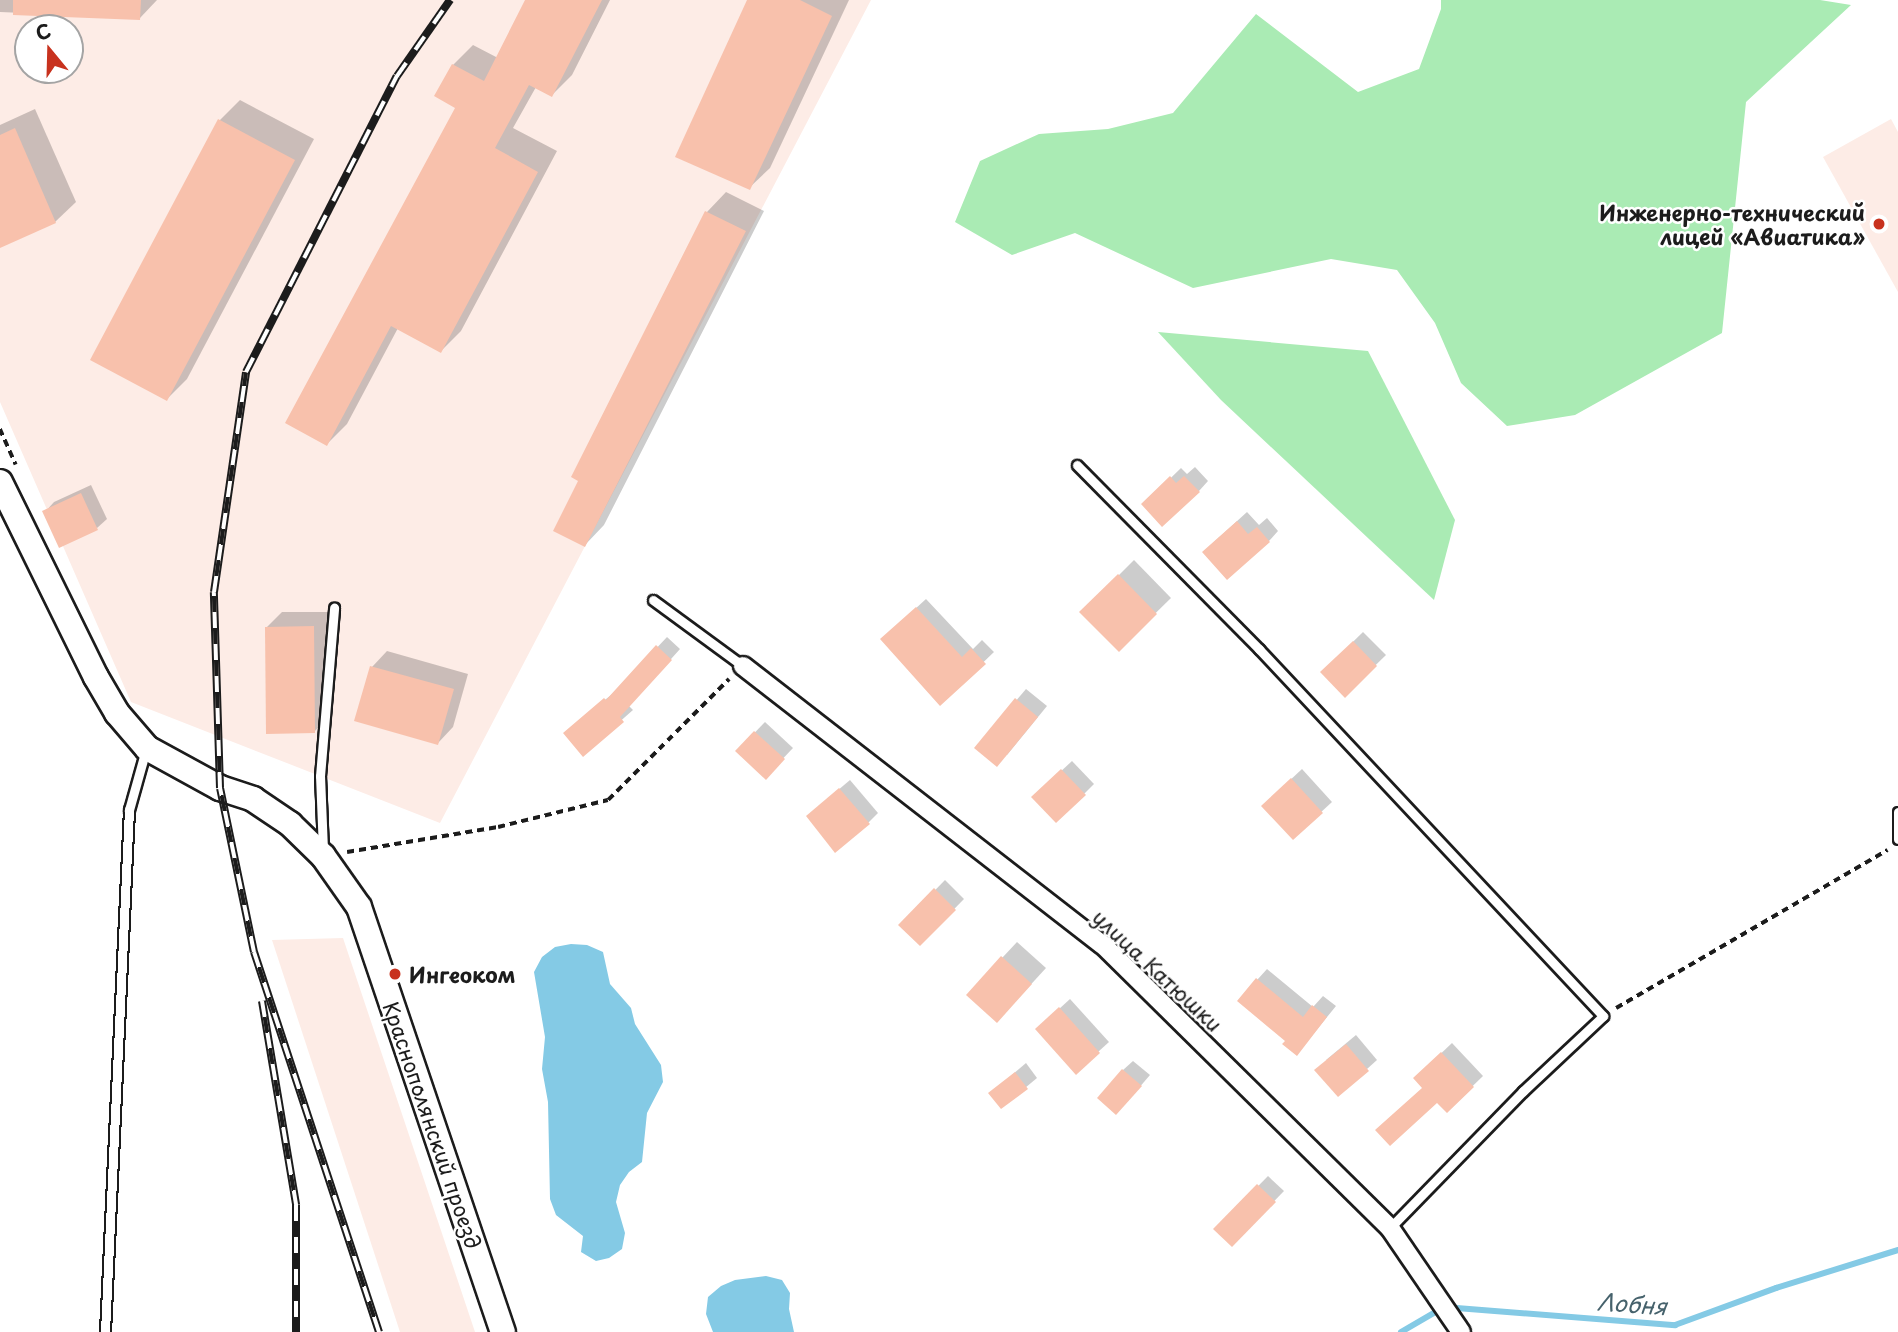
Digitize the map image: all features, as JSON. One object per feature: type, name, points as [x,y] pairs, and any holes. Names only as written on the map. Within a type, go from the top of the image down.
[{"type":"main road","name":"Краснополянский проезд","points":[[0,482],[96,677],[117,713],[147,748],[220,788],[253,799],[290,824],[323,856],[359,907],[503,1332]]},
{"type":"street","name":"улица Катюшки","points":[[743,666],[1102,944],[1390,1228],[1461,1332]]},
{"type":"lane","points":[[1077,465],[1277,669],[1603,1016],[1523,1091],[1390,1228]]},
{"type":"lane","points":[[653,600],[743,666]]},
{"type":"lane","points":[[323,856],[320,776],[334,608]]},
{"type":"lane","points":[[105,1332],[129,810],[147,748]]},
{"type":"lane","points":[[1898,812],[1898,841]]},
{"type":"path","points":[[323,856],[498,827],[608,800],[743,666]]},
{"type":"path","points":[[1603,1016],[1898,841]]},
{"type":"shaded area","points":[[0,0],[871,0],[440,823],[131,702],[0,402]]},
{"type":"shaded area","name":"Инженерно-технический лицей «Авиатика»","points":[[1891,119],[1898,132],[1898,292],[1823,157]]},
{"type":"shaded area","points":[[343,938],[475,1332],[400,1332],[272,940]]},
{"type":"green space","points":[[1441,0],[1820,0],[1851,5],[1746,102],[1722,333],[1575,415],[1507,426],[1461,383],[1435,323],[1397,270],[1331,259],[1193,288],[1075,233],[1012,255],[955,222],[980,161],[1039,134],[1108,129],[1173,113],[1256,14],[1358,92],[1419,69],[1441,9]]},
{"type":"green space","points":[[1158,332],[1368,351],[1455,520],[1434,600],[1221,400]]},
{"type":"water","points":[[587,945],[603,952],[610,984],[631,1008],[635,1024],[661,1065],[663,1082],[647,1113],[642,1162],[629,1172],[620,1185],[616,1202],[625,1233],[622,1249],[609,1258],[596,1261],[581,1252],[583,1236],[556,1215],[550,1199],[548,1102],[542,1069],[545,1037],[534,972],[542,957],[555,947]]},
{"type":"water","points":[[766,1276],[782,1280],[790,1293],[789,1309],[794,1332],[713,1332],[706,1314],[708,1297],[721,1286],[735,1280]]},
{"type":"building","points":[[13,0],[141,0],[140,20],[84,18],[84,14],[13,15]]},
{"type":"building","points":[[525,0],[602,0],[552,97],[529,85],[495,148],[538,172],[441,353],[391,326],[327,446],[285,423],[455,108],[434,96],[452,64],[484,81]]},
{"type":"building","points":[[747,0],[800,0],[832,16],[750,190],[675,157]]},
{"type":"building","points":[[218,119],[295,160],[167,401],[90,360]]},
{"type":"building","points":[[15,128],[56,223],[0,248],[0,135]]},
{"type":"building","points":[[705,211],[746,231],[585,547],[553,531],[578,481],[571,477]]},
{"type":"building","points":[[1170,476],[1176,483],[1184,476],[1200,492],[1162,527],[1141,504]]},
{"type":"building","points":[[81,493],[98,530],[59,548],[42,511]]},
{"type":"building","points":[[1237,521],[1248,534],[1257,527],[1270,542],[1227,580],[1202,552]]},
{"type":"building","points":[[1118,574],[1157,614],[1119,652],[1079,612]]},
{"type":"building","points":[[916,607],[962,657],[971,648],[986,664],[940,706],[880,639]]},
{"type":"building","points":[[314,626],[315,733],[266,734],[265,627]]},
{"type":"building","points":[[1353,641],[1377,666],[1345,698],[1320,672]]},
{"type":"building","points":[[656,645],[672,660],[620,717],[624,722],[583,757],[563,733],[604,698],[606,700]]},
{"type":"building","points":[[370,666],[454,689],[438,745],[354,721]]},
{"type":"building","points":[[1015,698],[1038,717],[997,767],[974,748]]},
{"type":"building","points":[[754,731],[785,759],[766,780],[735,751]]},
{"type":"building","points":[[1061,769],[1086,795],[1056,823],[1031,797]]},
{"type":"building","points":[[1291,778],[1323,813],[1293,840],[1261,806]]},
{"type":"building","points":[[839,788],[870,824],[835,853],[806,816]]},
{"type":"building","points":[[934,888],[956,910],[920,946],[898,925]]},
{"type":"building","points":[[1001,956],[1032,984],[997,1023],[966,995]]},
{"type":"building","points":[[1256,978],[1303,1017],[1312,1005],[1327,1017],[1297,1056],[1282,1044],[1285,1041],[1237,1001]]},
{"type":"building","points":[[1059,1007],[1100,1053],[1076,1075],[1035,1029]]},
{"type":"building","points":[[1346,1044],[1369,1071],[1338,1097],[1314,1070]]},
{"type":"building","points":[[1441,1052],[1474,1087],[1447,1113],[1437,1103],[1390,1146],[1375,1130],[1422,1088],[1413,1078]]},
{"type":"building","points":[[1122,1069],[1142,1086],[1116,1115],[1097,1098]]},
{"type":"building","points":[[1015,1072],[1028,1089],[1001,1109],[988,1093]]},
{"type":"building","points":[[1257,1184],[1276,1202],[1232,1247],[1213,1229]]},
{"type":"waterway","name":"Лобня","points":[[1401,1332],[1444,1307],[1675,1325],[1776,1288],[1898,1250]]},
{"type":"railway","points":[[379,1332],[254,952],[220,788],[214,592],[246,372],[397,76],[450,0]]},
{"type":"railway","points":[[262,1001],[296,1205],[296,1332]]},
{"type":"place","name":"Инженерно-технический лицей «Авиатика»","points":[[1879,224]]},
{"type":"place","name":"Ингеоком","points":[[395,974]]}]
